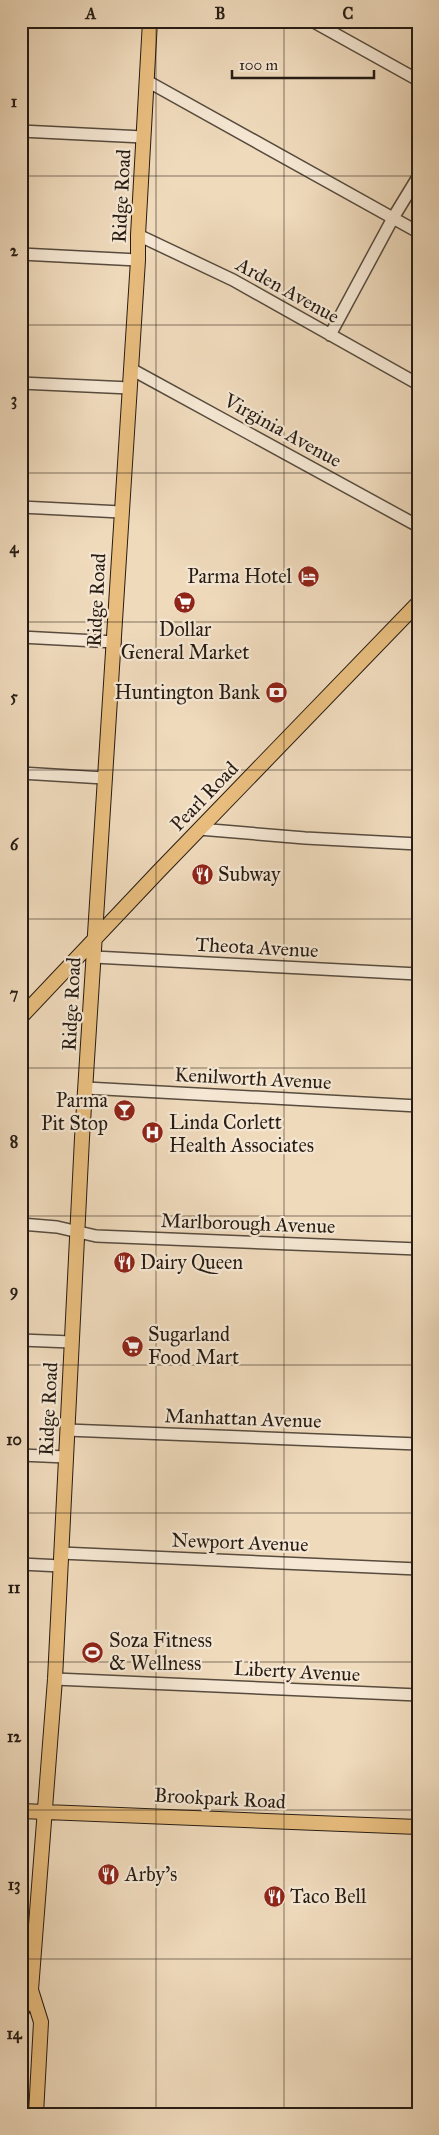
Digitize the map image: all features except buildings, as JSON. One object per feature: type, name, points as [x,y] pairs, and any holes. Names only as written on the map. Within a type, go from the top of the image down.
[{"type":"main road","name":"Ridge Road","points":[[21,2013],[31,1990],[55,1679],[77,1232],[138,260],[150,21]]},
{"type":"main road","name":"Pearl Road","points":[[21,1017],[199,829],[418,603]]},
{"type":"main road","name":"Brookpark Road","points":[[21,1811],[418,1827]]},
{"type":"main road","name":"Ridge Road","points":[[31,1990],[40,2022],[36,2114]]},
{"type":"street","points":[[312,21],[418,80]]},
{"type":"street","points":[[147,81],[418,232]]},
{"type":"street","points":[[21,131],[143,138]]},
{"type":"street","points":[[330,335],[393,218],[418,177]]},
{"type":"street","name":"Arden Avenue","points":[[138,235],[233,280],[418,384]]},
{"type":"street","points":[[21,254],[138,260]]},
{"type":"street","name":"Virginia Avenue","points":[[131,369],[418,526]]},
{"type":"street","points":[[21,383],[130,388]]},
{"type":"street","points":[[21,507],[121,512]]},
{"type":"street","points":[[21,637],[114,642]]},
{"type":"street","points":[[21,773],[104,778]]},
{"type":"street","points":[[199,829],[305,838],[418,844]]},
{"type":"street","name":"Theota Avenue","points":[[94,957],[418,974]]},
{"type":"street","name":"Kenilworth Avenue","points":[[86,1088],[418,1106]]},
{"type":"street","name":"Marlborough Avenue","points":[[21,1224],[57,1227],[96,1236],[418,1249]]},
{"type":"street","points":[[21,1340],[72,1342]]},
{"type":"street","name":"Manhattan Avenue","points":[[67,1430],[418,1444]]},
{"type":"street","points":[[21,1455],[66,1457]]},
{"type":"street","name":"Newport Avenue","points":[[21,1564],[61,1560],[418,1569]]},
{"type":"street","name":"Liberty Avenue","points":[[55,1679],[418,1695]]},
{"type":"place","name":"Parma Hotel","points":[[308,576]]},
{"type":"place","name":"Dollar General Market","points":[[185,603]]},
{"type":"place","name":"Huntington Bank","points":[[276,692]]},
{"type":"place","name":"Subway","points":[[202,874]]},
{"type":"place","name":"Parma Pit Stop","points":[[124,1111]]},
{"type":"place","name":"Linda Corlett Health Associates","points":[[153,1133]]},
{"type":"place","name":"Dairy Queen","points":[[124,1262]]},
{"type":"place","name":"Sugarland Food Mart","points":[[132,1346]]},
{"type":"place","name":"Soza Fitness & Wellness","points":[[93,1652]]},
{"type":"place","name":"Arby's","points":[[109,1874]]},
{"type":"place","name":"Taco Bell","points":[[274,1896]]}]
